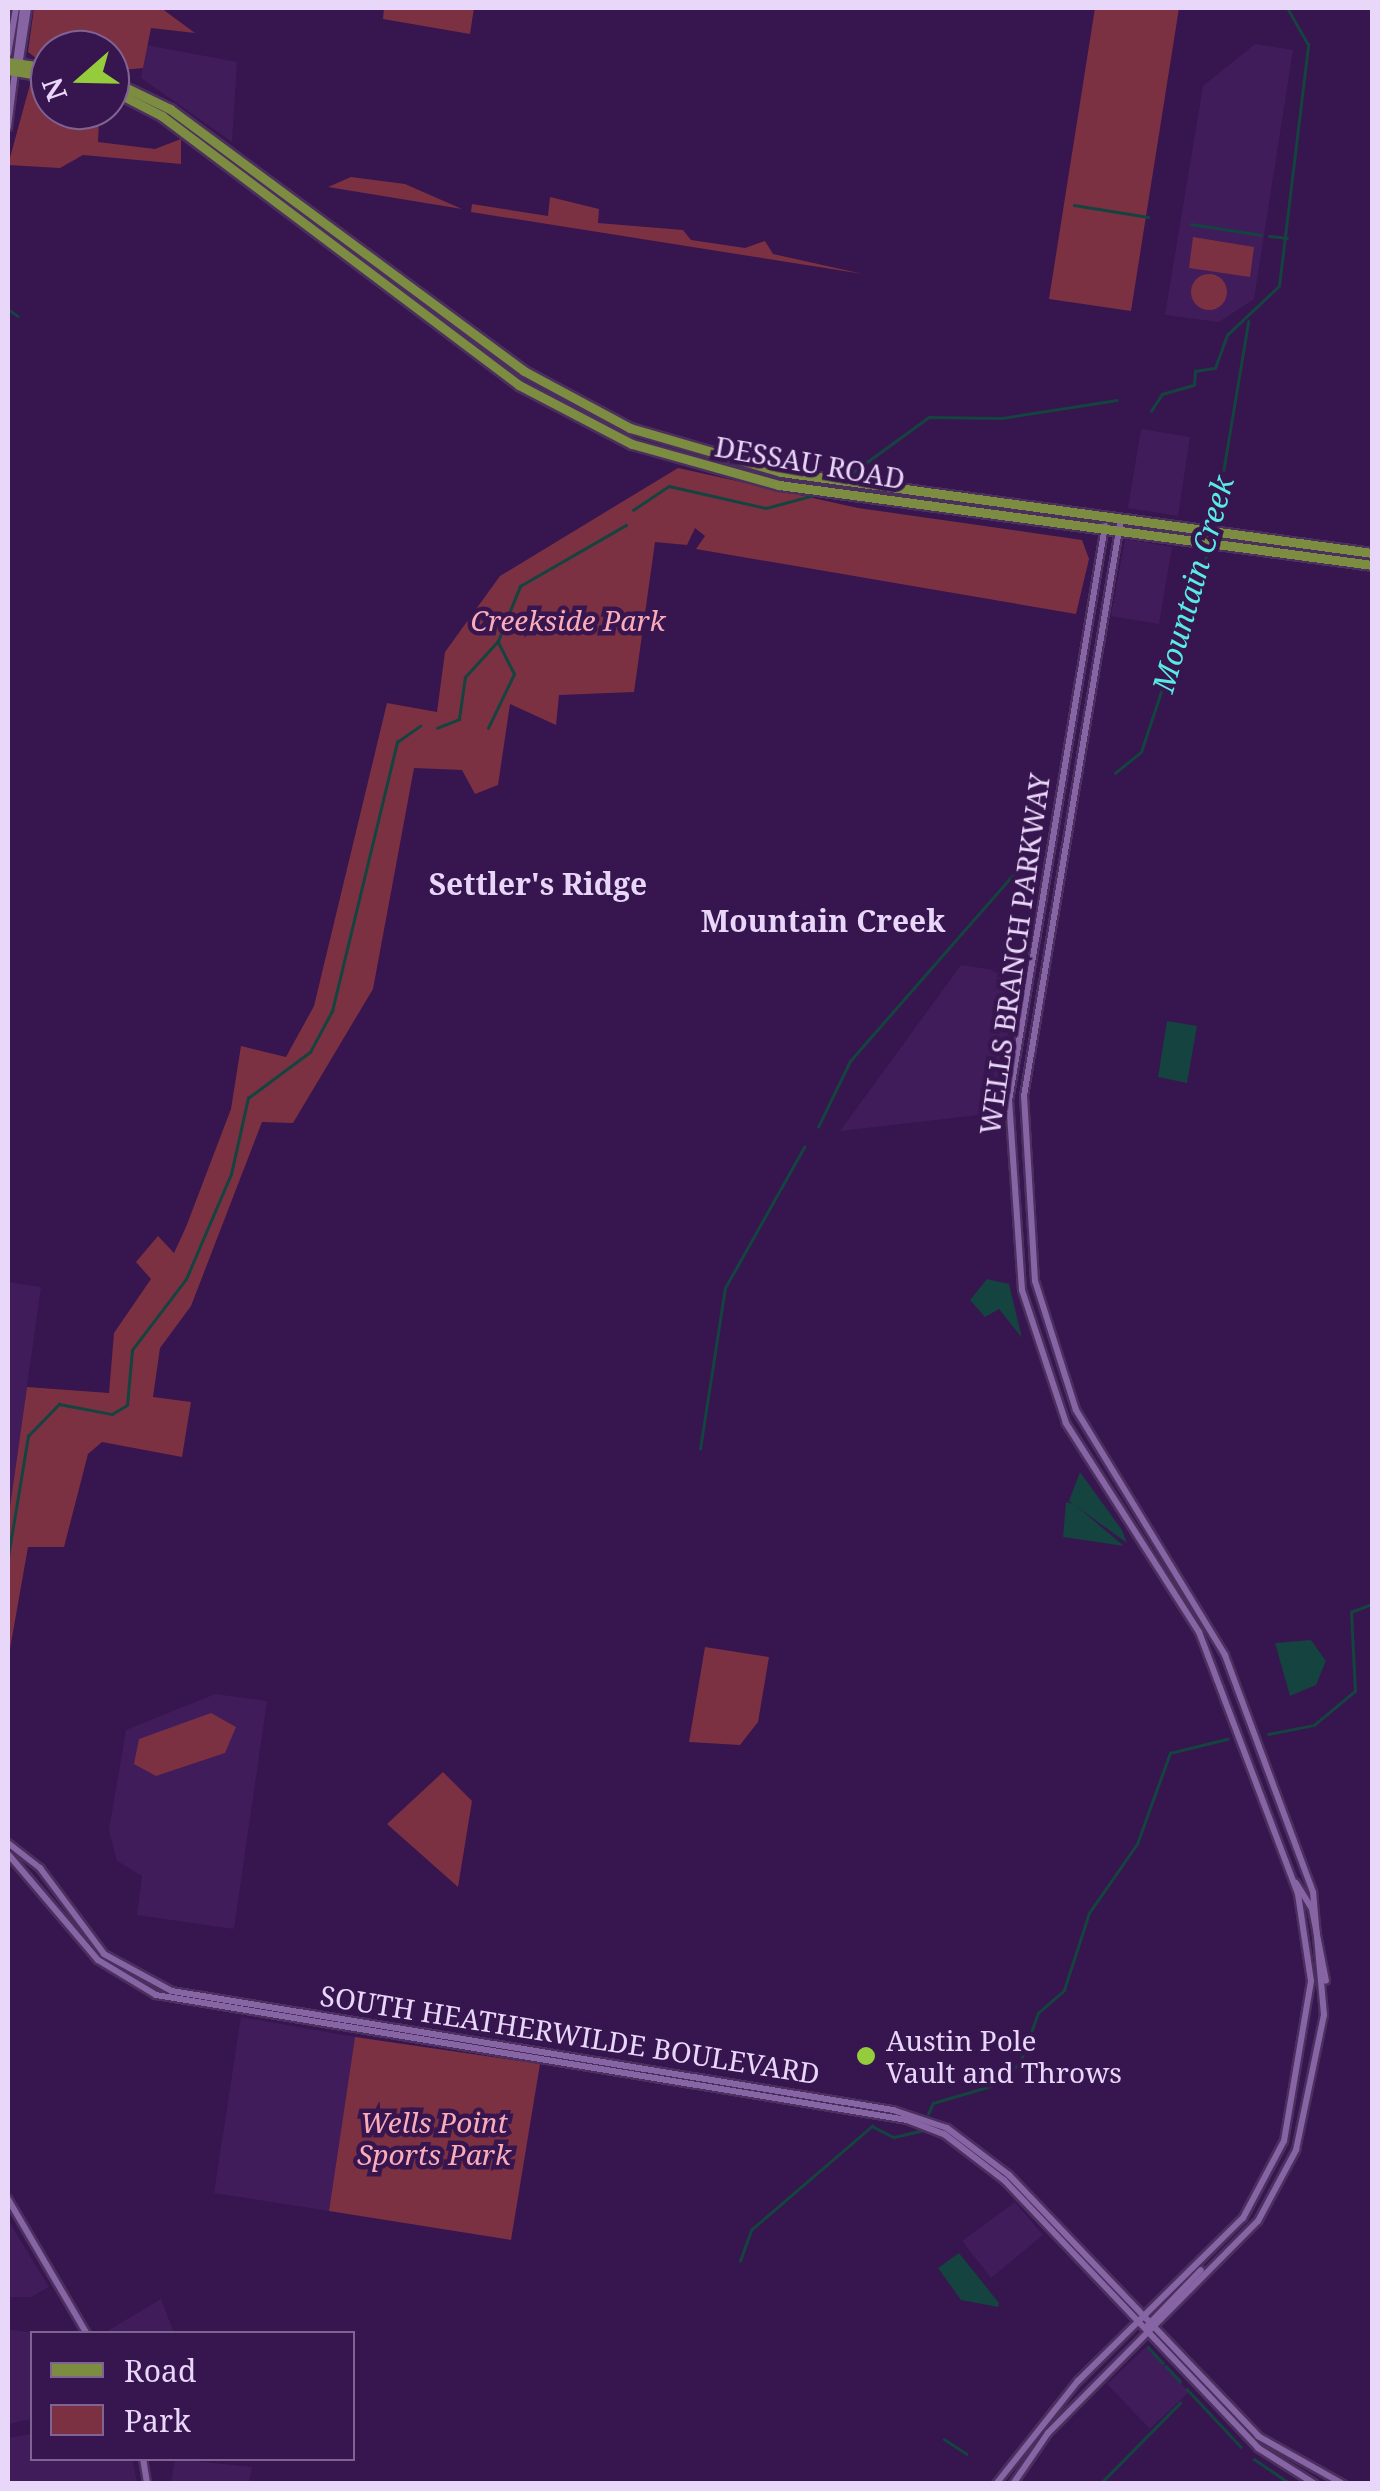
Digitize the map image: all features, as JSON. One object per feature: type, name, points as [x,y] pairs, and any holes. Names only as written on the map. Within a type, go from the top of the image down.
[{"type":"main road","points":[[8,126],[21,8]]},
{"type":"main road","points":[[10,88],[16,67],[21,8]]},
{"type":"main road","name":"DESSAU ROAD","points":[[130,92],[224,148],[524,372],[630,428],[781,472],[1372,553]]},
{"type":"main road","name":"DESSAU ROAD","points":[[130,102],[215,158],[463,346],[571,416],[681,462],[779,485],[1372,566]]},
{"type":"main road","points":[[215,158],[224,148]]},
{"type":"main road","points":[[779,485],[781,472]]},
{"type":"main road","name":"WELLS BRANCH PARKWAY","points":[[1015,2480],[1217,2249],[1272,2168],[1292,2109],[1311,1981],[1292,1878],[1210,1661],[1055,1401],[1027,1316],[1014,1222],[1009,1101],[1106,516]]},
{"type":"main road","name":"WELLS BRANCH PARKWAY","points":[[996,2484],[1021,2445],[1147,2325],[1228,2260],[1285,2175],[1307,2116],[1326,1982],[1313,1892],[1225,1655],[1076,1410],[1047,1335],[1030,1240],[1024,1096],[1122,518]]},
{"type":"main road","points":[[1091,609],[1105,612]]},
{"type":"main road","points":[[1210,1661],[1225,1655]]},
{"type":"main road","name":"SOUTH HEATHERWILDE BOULEVARD","points":[[8,1843],[66,1903],[104,1954],[146,1981],[306,2019]]},
{"type":"main road","name":"SOUTH HEATHERWILDE BOULEVARD","points":[[8,1854],[37,1872],[58,1908],[98,1960],[143,1990],[788,2096],[948,2128],[990,2156],[1061,2236],[1263,2440],[1342,2484]]},
{"type":"main road","points":[[1292,1878],[1310,1904],[1326,1982]]},
{"type":"main road","points":[[58,1908],[66,1903]]},
{"type":"main road","points":[[1272,2168],[1285,2175]]},
{"type":"main road","points":[[8,2199],[85,2331]]},
{"type":"main road","name":"SOUTH HEATHERWILDE BOULEVARD","points":[[1147,2325],[1258,2448],[1315,2484]]},
{"type":"main road","points":[[1021,2445],[1024,2467]]},
{"type":"main road","points":[[1011,2457],[1015,2480]]},
{"type":"shaded area","points":[[1255,44],[1293,50],[1254,299],[1219,322],[1165,315],[1203,86]]},
{"type":"shaded area","points":[[146,45],[237,62],[232,142],[141,78]]},
{"type":"shaded area","points":[[1141,429],[1190,437],[1178,516],[1128,508]]},
{"type":"shaded area","points":[[1125,539],[1172,547],[1159,624],[1111,616]]},
{"type":"shaded area","points":[[961,965],[1021,974],[996,1113],[840,1131]]},
{"type":"shaded area","points":[[1167,1021],[1197,1026],[1187,1083],[1158,1077]]},
{"type":"shaded area","points":[[987,1279],[1009,1284],[1022,1338],[999,1309],[985,1317],[970,1300]]},
{"type":"shaded area","points":[[8,1282],[41,1287],[8,1521]]},
{"type":"shaded area","points":[[1080,1472],[1122,1530],[1127,1543],[1069,1501]]},
{"type":"shaded area","points":[[1066,1502],[1074,1504],[1124,1546],[1063,1537]]},
{"type":"shaded area","points":[[1311,1640],[1326,1661],[1316,1685],[1290,1696],[1275,1643]]},
{"type":"shaded area","points":[[215,1694],[267,1701],[234,1929],[137,1915],[142,1876],[117,1861],[109,1830],[126,1730]]},
{"type":"shaded area","points":[[241,2017],[355,2037],[329,2211],[214,2193]]},
{"type":"shaded area","points":[[1015,2202],[1043,2235],[991,2278],[962,2241]]},
{"type":"shaded area","points":[[8,2220],[49,2287],[31,2297],[8,2297]]},
{"type":"shaded area","points":[[959,2253],[999,2303],[998,2307],[961,2300],[938,2268]]},
{"type":"shaded area","points":[[161,2299],[173,2331],[107,2331]]},
{"type":"shaded area","points":[[8,2329],[30,2332],[30,2419],[8,2424]]},
{"type":"shaded area","points":[[1146,2347],[1189,2392],[1150,2429],[1107,2384]]},
{"type":"shaded area","points":[[30,2434],[30,2461],[132,2461],[137,2483],[8,2483],[8,2438]]},
{"type":"shaded area","points":[[175,2461],[252,2467],[249,2483],[171,2483]]},
{"type":"green space","points":[[34,8],[161,8],[195,33],[151,28],[143,68],[130,69],[130,30],[31,30]]},
{"type":"green space","points":[[384,8],[474,8],[470,34],[383,19]]},
{"type":"green space","points":[[1095,8],[1179,8],[1131,311],[1049,299]]},
{"type":"green space","points":[[30,85],[30,130],[98,130],[98,142],[155,149],[181,139],[181,164],[83,155],[60,168],[8,165]]},
{"type":"green space","points":[[351,177],[405,184],[462,209],[328,187]]},
{"type":"green space","points":[[550,197],[599,209],[598,223],[683,230],[691,240],[745,248],[765,241],[773,254],[863,274],[471,212],[472,204],[548,216]]},
{"type":"green space","points":[[1193,237],[1254,247],[1250,277],[1189,268]]},
{"type":"green space","points":[[1209,274],[1222,279],[1227,292],[1222,305],[1209,310],[1196,305],[1191,292],[1196,279]]},
{"type":"green space","name":"Creekside Park","points":[[678,468],[858,508],[1082,540],[1089,559],[1076,614],[696,549],[705,536],[695,528],[687,545],[655,542],[634,692],[559,695],[556,725],[510,704],[498,785],[475,794],[462,770],[414,768],[373,989],[293,1123],[262,1122],[191,1306],[160,1348],[153,1397],[191,1402],[182,1457],[102,1442],[88,1454],[64,1547],[28,1547],[8,1660],[8,1521],[27,1387],[109,1393],[114,1333],[151,1279],[136,1262],[158,1236],[174,1253],[231,1109],[241,1046],[286,1057],[314,1006],[387,703],[437,712],[445,652],[500,576]]},
{"type":"green space","points":[[705,1647],[769,1657],[758,1722],[740,1745],[689,1742]]},
{"type":"green space","points":[[211,1713],[236,1727],[225,1753],[156,1776],[134,1764],[139,1739]]},
{"type":"green space","points":[[443,1772],[472,1801],[458,1887],[387,1824]]},
{"type":"green space","name":"Wells Point Sports Park","points":[[355,2037],[540,2064],[511,2240],[329,2211]]},
{"type":"waterway","points":[[1151,411],[1162,394],[1194,385],[1195,371],[1215,368],[1227,335],[1279,286],[1308,45],[1287,8]]},
{"type":"waterway","points":[[1074,205],[1148,217]]},
{"type":"waterway","points":[[1191,224],[1261,235]]},
{"type":"waterway","points":[[1269,236],[1287,238]]},
{"type":"waterway","points":[[8,309],[18,316]]},
{"type":"waterway","name":"Mountain Creek","points":[[1214,526],[1248,322]]},
{"type":"waterway","points":[[845,478],[929,417],[1002,418],[1117,400]]},
{"type":"waterway","points":[[633,510],[669,486],[766,508],[822,493]]},
{"type":"waterway","points":[[437,728],[459,719],[465,677],[498,641],[520,586],[626,525]]},
{"type":"waterway","name":"Mountain Creek","points":[[1115,773],[1141,752],[1209,548]]},
{"type":"waterway","points":[[488,728],[514,674],[498,642]]},
{"type":"waterway","points":[[8,1557],[28,1436],[59,1404],[112,1414],[127,1405],[132,1350],[186,1279],[231,1174],[248,1098],[310,1052],[332,1011],[397,742],[420,726]]},
{"type":"waterway","name":"Mountain Creek","points":[[818,1127],[850,1061],[1042,842]]},
{"type":"waterway","name":"Mountain Creek","points":[[700,1449],[725,1288],[804,1147]]},
{"type":"waterway","points":[[1268,1734],[1314,1725],[1355,1691],[1351,1612],[1372,1604]]},
{"type":"waterway","points":[[928,2114],[933,2103],[991,2086],[1020,2063],[1038,2013],[1064,1990],[1089,1913],[1137,1844],[1170,1753],[1227,1739]]},
{"type":"waterway","points":[[740,2261],[751,2230],[872,2126],[894,2137],[920,2131]]},
{"type":"waterway","points":[[1148,2347],[1163,2363]]},
{"type":"waterway","points":[[1166,2366],[1180,2381]]},
{"type":"waterway","points":[[1187,2389],[1241,2447]]},
{"type":"waterway","points":[[1100,2484],[1180,2403]]},
{"type":"waterway","points":[[944,2439],[967,2454]]},
{"type":"waterway","points":[[1254,2459],[1291,2484]]},
{"type":"place","name":"Austin Pole Vault and Throws","points":[[866,2056]]},
{"type":"district","name":"Settler's Ridge","points":[[538,884]]},
{"type":"district","name":"Mountain Creek","points":[[823,921]]}]
